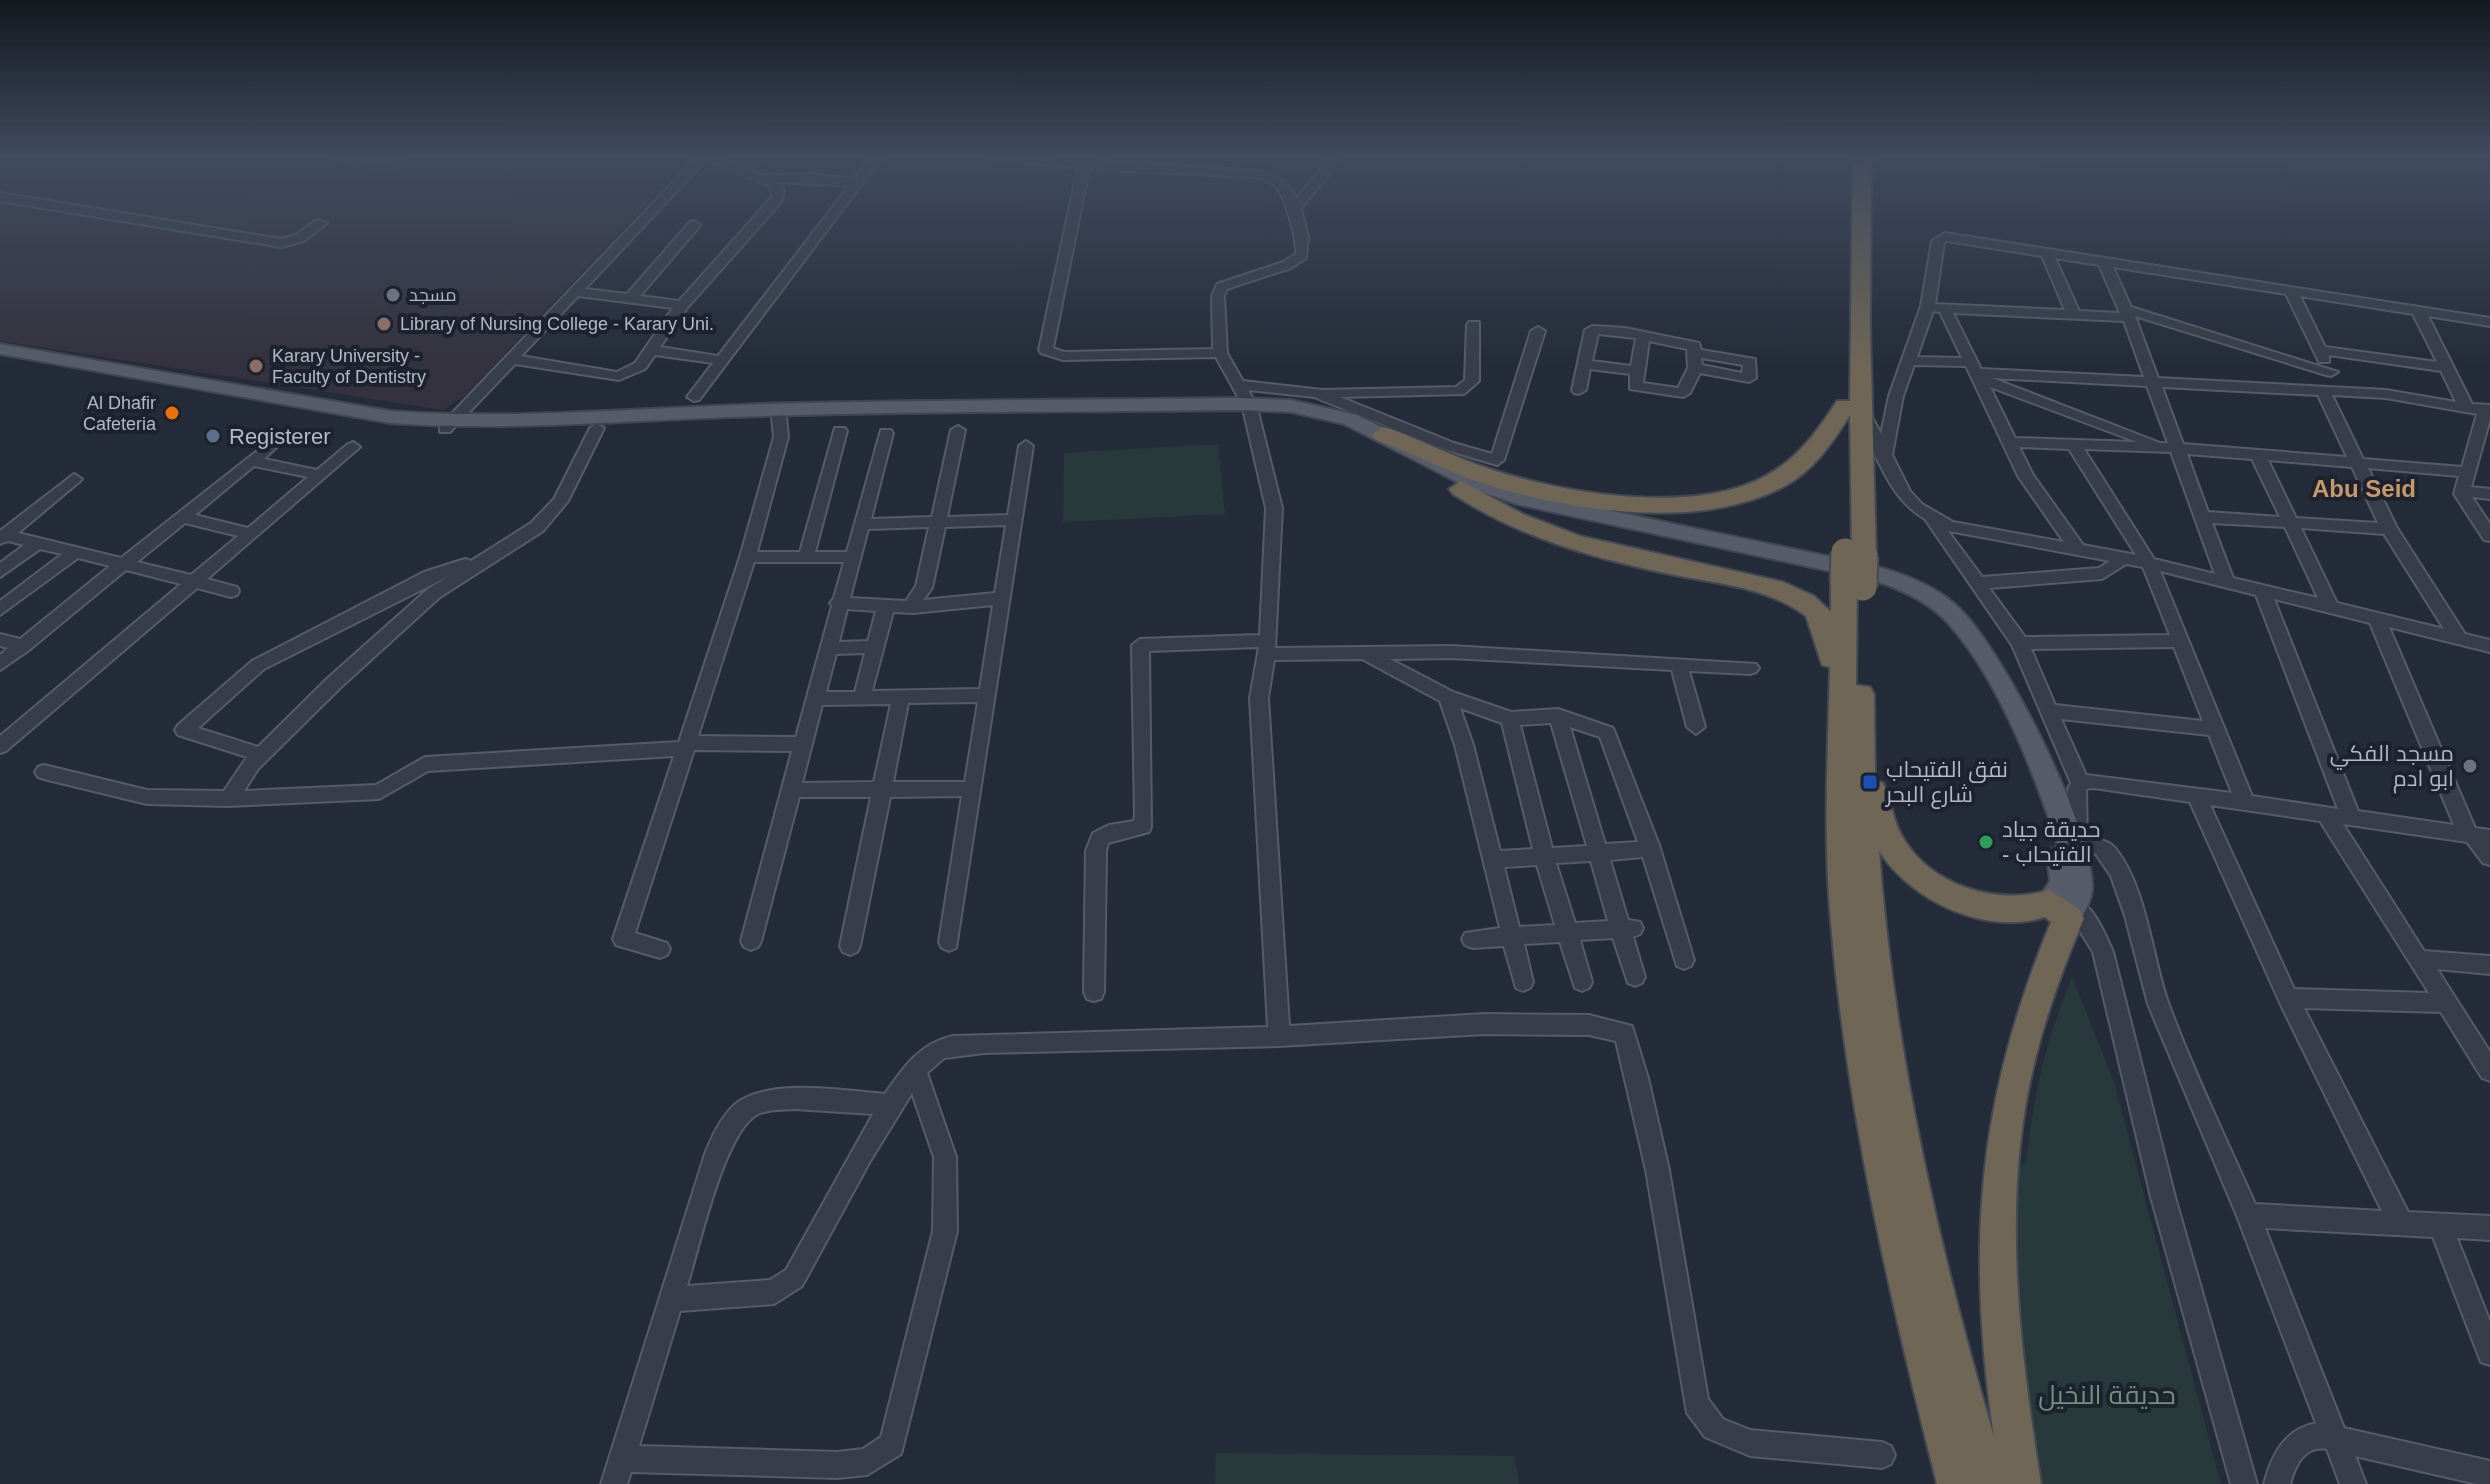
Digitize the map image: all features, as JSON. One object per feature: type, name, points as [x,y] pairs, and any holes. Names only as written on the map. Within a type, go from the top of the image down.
[{"type":"highway","points":[[1851,225],[1854,569],[1869,921],[1890,1071],[1931,1267],[1987,1484]]},
{"type":"highway","points":[[1383,434],[1494,479],[1552,492],[1599,499],[1684,503],[1751,493],[1799,465],[1854,410],[1860,225]]},
{"type":"highway","points":[[1461,489],[1513,521],[1570,543],[1756,584],[1803,601],[1818,612],[1824,622],[1841,716]]},
{"type":"highway","points":[[1854,569],[1841,716],[1844,879],[1858,1019],[1900,1259],[1957,1484]]},
{"type":"highway","points":[[1862,748],[1886,837],[1914,870],[1942,888],[1992,909],[2064,909],[2018,1063],[2004,1133],[1995,1221],[2001,1351],[2021,1484]]},
{"type":"main road","points":[[0,349],[408,428],[760,410],[1250,408],[1315,410],[1350,419],[1462,476],[1527,500],[1874,573],[1924,592],[1955,617],[1980,649],[2033,754],[2077,853],[2079,880],[2064,909]]},
{"type":"main road","points":[[0,361],[176,384]]},
{"type":"main road","points":[[447,426],[597,428],[779,417],[1250,408],[1298,413],[1362,434],[1461,489],[1546,514],[1866,580],[1901,591],[1925,605],[1954,632],[1974,661],[2043,810],[2064,872],[2060,892],[2064,909]]},
{"type":"street","points":[[173,225],[281,243],[300,238],[318,225]]},
{"type":"street","points":[[447,426],[641,225]]},
{"type":"street","points":[[631,298],[694,225]]},
{"type":"street","points":[[512,359],[619,376],[640,366],[682,305],[754,225]]},
{"type":"street","points":[[694,397],[825,225]]},
{"type":"street","points":[[1072,225],[1046,350],[1063,356],[1220,353]]},
{"type":"street","points":[[1279,1036],[1260,712],[1267,648],[1274,508],[1250,408],[1220,353],[1218,296],[1222,287],[1287,265],[1302,255],[1296,225]]},
{"type":"street","points":[[1884,458],[1896,396],[1928,306],[1936,248],[1941,239],[2105,264],[2174,271],[2292,294],[2490,322]]},
{"type":"street","points":[[2047,254],[2073,313]]},
{"type":"street","points":[[2105,264],[2127,313],[2169,447],[2204,517],[2226,581]]},
{"type":"street","points":[[577,292],[682,305]]},
{"type":"street","points":[[2292,294],[2344,393]]},
{"type":"street","points":[[1928,306],[1945,309],[2127,313],[2331,372]]},
{"type":"street","points":[[1945,309],[2033,488],[2077,549]]},
{"type":"street","points":[[2419,312],[2466,407]]},
{"type":"street","points":[[1239,385],[1317,393],[1459,391],[1472,381],[1474,325]]},
{"type":"street","points":[[1579,390],[1592,330],[1625,332],[1694,346],[1695,360],[1683,393],[1635,386],[1643,338]]},
{"type":"street","points":[[1317,393],[1449,446],[1497,460],[1538,331]]},
{"type":"street","points":[[651,350],[721,360]]},
{"type":"street","points":[[2319,350],[2445,367]]},
{"type":"street","points":[[1909,361],[1976,371],[2401,396],[2488,410],[2482,447],[2468,472],[2462,491],[2465,501],[2490,536]]},
{"type":"street","points":[[1585,364],[1636,371]]},
{"type":"street","points":[[1976,371],[2169,447]]},
{"type":"street","points":[[2323,391],[2354,462],[2389,529],[2460,640]]},
{"type":"street","points":[[2066,409],[2078,447],[2149,563],[2245,802]]},
{"type":"street","points":[[1854,410],[1904,493],[1932,520],[2020,643],[2052,711],[2080,783],[2076,794],[2077,853],[2100,847],[2116,864],[2135,916],[2158,1004],[2248,1215],[2353,1484]]},
{"type":"street","points":[[660,949],[623,939],[748,557],[781,437],[779,417]]},
{"type":"street","points":[[229,799],[261,755],[335,682],[434,593],[537,527],[552,512],[597,428]]},
{"type":"street","points":[[913,607],[916,595],[924,588],[958,430]]},
{"type":"street","points":[[806,557],[840,431]]},
{"type":"street","points":[[751,941],[831,648],[838,603],[886,433]]},
{"type":"street","points":[[0,664],[276,441]]},
{"type":"street","points":[[2008,442],[2078,447],[2169,447],[2468,472]]},
{"type":"street","points":[[949,942],[1026,446]]},
{"type":"street","points":[[0,746],[353,447]]},
{"type":"street","points":[[2258,455],[2331,608]]},
{"type":"street","points":[[253,461],[320,475]]},
{"type":"street","points":[[2,537],[74,479]]},
{"type":"street","points":[[2462,491],[2490,494]]},
{"type":"street","points":[[183,517],[252,534]]},
{"type":"street","points":[[2204,517],[2389,529]]},
{"type":"street","points":[[860,524],[1014,520]]},
{"type":"street","points":[[1932,520],[1966,530],[2119,556],[2488,649]]},
{"type":"street","points":[[2,537],[231,591]]},
{"type":"street","points":[[0,571],[36,544]]},
{"type":"street","points":[[4,601],[76,552]]},
{"type":"street","points":[[261,755],[184,730],[258,665],[430,576],[491,556]]},
{"type":"street","points":[[1980,583],[2102,573],[2118,564],[2119,556]]},
{"type":"street","points":[[748,557],[851,557]]},
{"type":"street","points":[[2262,590],[2350,816]]},
{"type":"street","points":[[838,603],[913,607],[1003,598]]},
{"type":"street","points":[[862,697],[886,605]]},
{"type":"street","points":[[2378,621],[2477,836],[2490,857]]},
{"type":"street","points":[[0,640],[23,646]]},
{"type":"street","points":[[2020,643],[2180,641]]},
{"type":"street","points":[[1094,992],[1096,851],[1100,838],[1109,833],[1142,827],[1144,815],[1140,645],[1451,652],[1750,668]]},
{"type":"street","points":[[831,648],[875,647]]},
{"type":"street","points":[[1364,652],[1447,697],[1510,719],[1558,716],[1607,733],[1650,849],[1684,960]]},
{"type":"street","points":[[1679,664],[1696,727]]},
{"type":"street","points":[[817,699],[987,695]]},
{"type":"street","points":[[850,946],[901,697]]},
{"type":"street","points":[[1447,697],[1464,745],[1523,982]]},
{"type":"street","points":[[2052,711],[2217,729]]},
{"type":"street","points":[[1558,716],[1595,850],[1627,928],[1635,977]]},
{"type":"street","points":[[1510,719],[1545,858],[1582,982]]},
{"type":"street","points":[[44,772],[147,797],[229,799],[379,792],[425,764],[687,746],[804,744]]},
{"type":"street","points":[[2080,783],[2094,781],[2477,836]]},
{"type":"street","points":[[792,790],[973,789]]},
{"type":"street","points":[[2196,795],[2288,998],[2401,1224]]},
{"type":"street","points":[[2326,814],[2490,1071]]},
{"type":"street","points":[[1492,860],[1545,858],[1595,850],[1650,849]]},
{"type":"street","points":[[2064,909],[2094,932],[2103,952],[2159,1183],[2244,1484]]},
{"type":"street","points":[[1472,939],[1627,928]]},
{"type":"street","points":[[2418,959],[2490,965]]},
{"type":"street","points":[[2288,998],[2447,1003]]},
{"type":"street","points":[[673,1299],[774,1292],[794,1278],[891,1105],[915,1071],[936,1051],[984,1043],[1279,1036],[1484,1024],[1589,1025],[1624,1033],[1637,1073],[1660,1185],[1696,1404],[1714,1428],[1750,1443],[1882,1455]]},
{"type":"street","points":[[891,1105],[772,1100],[751,1105],[731,1123],[716,1154],[617,1472],[837,1465],[867,1462],[892,1445],[945,1231],[945,1157],[915,1071]]},
{"type":"street","points":[[2248,1215],[2490,1228]]},
{"type":"street","points":[[2440,1226],[2484,1329],[2490,1353]]},
{"type":"street","points":[[2277,1484],[2292,1448],[2307,1436],[2333,1438],[2490,1474]]},
{"type":"shaded area","points":[[0,225],[627,225],[466,395],[443,410],[0,341]]},
{"type":"green space","points":[[1218,444],[1225,514],[1063,522],[1064,453]]},
{"type":"green space","name":"حديقة النخيل","points":[[2072,977],[2114,1082],[2221,1484],[2034,1484],[2007,1178],[2026,1162],[2042,1068]]},
{"type":"green space","points":[[1216,1453],[1515,1456],[1519,1484],[1215,1484]]},
{"type":"place","name":"مسجد","points":[[393,295]]},
{"type":"place","name":"Library of Nursing College - Karary Uni.","points":[[384,324]]},
{"type":"place","name":"Karary University - Faculty of Dentistry","points":[[256,366]]},
{"type":"place","name":"Al Dhafir Cafeteria","points":[[172,413]]},
{"type":"place","name":"Registerer","points":[[213,436]]},
{"type":"place","name":"مسجد الفكي ابو ادم","points":[[2470,766]]},
{"type":"place","name":"نفق الفتيحاب شارع البحر","points":[[1870,782]]},
{"type":"place","name":"حديقة جياد - الفتيحاب","points":[[1986,842]]},
{"type":"district","name":"Abu Seid","points":[[2364,489]]}]
